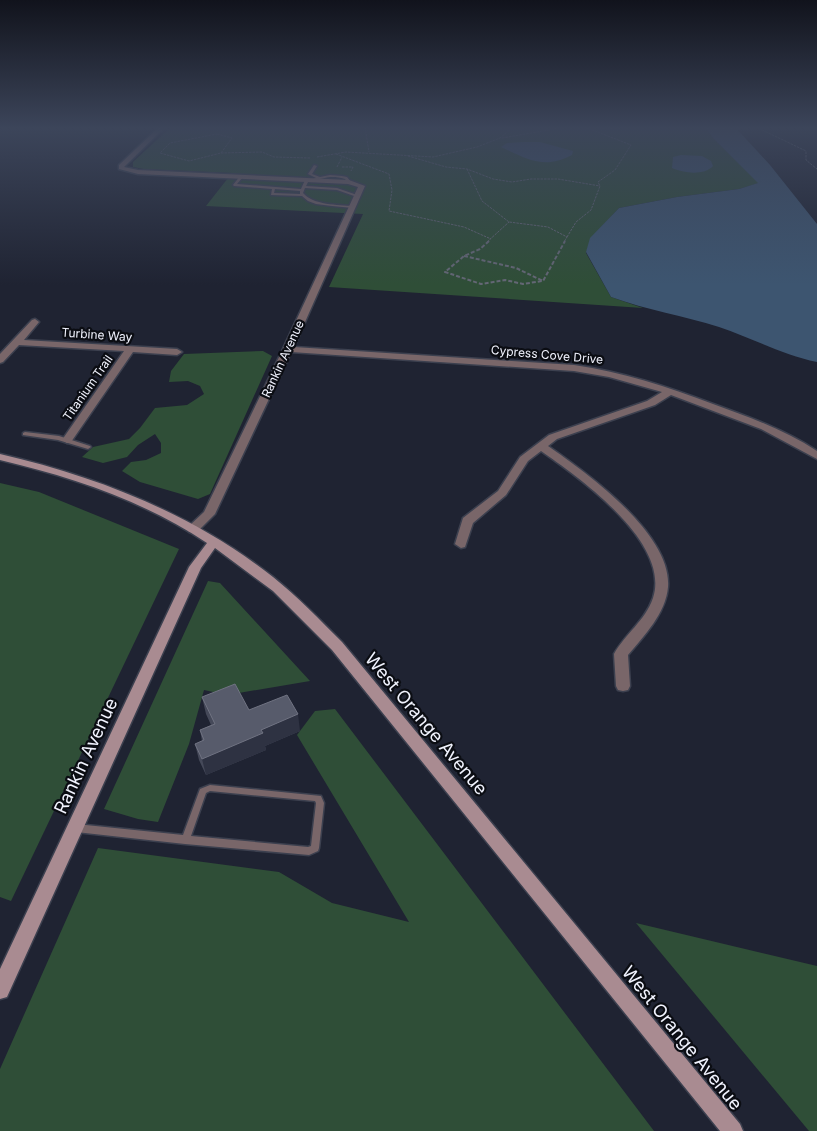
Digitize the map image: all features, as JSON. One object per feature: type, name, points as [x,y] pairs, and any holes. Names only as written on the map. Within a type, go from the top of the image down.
[{"type":"main road","name":"West Orange Avenue","points":[[0,457],[44,467],[116,492],[193,529],[268,580],[306,614],[338,646],[733,1131]]},
{"type":"main road","name":"Rankin Avenue","points":[[0,990],[195,567],[214,542]]},
{"type":"street","name":"Rankin Avenue","points":[[193,529],[209,514],[362,188],[359,184],[323,180]]},
{"type":"street","points":[[0,360],[35,322]]},
{"type":"street","name":"Turbine Way","points":[[17,342],[176,352]]},
{"type":"street","name":"Titanium Trail","points":[[67,440],[130,349]]},
{"type":"street","name":"Cypress Cove Drive","points":[[288,349],[594,370],[627,377],[670,391],[762,426],[804,447],[817,456]]},
{"type":"street","points":[[461,544],[468,521],[502,493],[524,459],[540,446],[553,437],[651,403],[670,391]]},
{"type":"street","points":[[540,446],[559,458],[617,507],[643,534],[658,560],[663,586],[652,618],[621,654],[622,686]]},
{"type":"lane","points":[[239,180],[235,185],[336,189],[358,196]]},
{"type":"lane","points":[[302,189],[313,180]]},
{"type":"lane","points":[[274,188],[272,194],[302,195],[309,201],[353,207]]},
{"type":"lane","points":[[302,189],[302,195]]},
{"type":"lane","points":[[25,434],[67,440],[88,448]]},
{"type":"lane","points":[[75,827],[185,840],[309,851],[316,848],[320,803],[318,798],[210,788],[203,791],[185,840]]},
{"type":"path","points":[[390,180],[392,190],[389,211],[464,227],[491,239]]},
{"type":"path","points":[[472,180],[482,201],[510,222],[548,227],[567,237]]},
{"type":"path","points":[[498,180],[512,182],[526,180]]},
{"type":"path","points":[[563,180],[600,186]]},
{"type":"path","points":[[543,281],[576,222],[591,210],[600,186],[598,182],[601,180]]},
{"type":"path","points":[[510,222],[480,249],[464,256],[445,272],[481,284],[505,280],[523,284],[543,281]]},
{"type":"path","points":[[464,256],[516,268],[543,281]]},
{"type":"green space","points":[[227,180],[756,180],[759,183],[739,189],[677,197],[619,208],[591,238],[586,253],[611,297],[643,308],[329,287],[363,214],[206,206]]},
{"type":"green space","points":[[263,351],[272,356],[210,494],[198,499],[140,482],[122,471],[131,462],[146,460],[161,453],[161,443],[155,434],[138,445],[127,457],[103,463],[82,457],[93,447],[129,439],[155,408],[187,405],[204,394],[200,386],[188,381],[169,382],[171,371],[184,354]]},
{"type":"green space","points":[[0,483],[39,492],[179,549],[11,901],[0,897]]},
{"type":"green space","points":[[208,581],[220,583],[310,681],[227,695],[204,690],[189,744],[158,822],[138,819],[104,809]]},
{"type":"green space","points":[[335,709],[654,1131],[0,1131],[0,1069],[98,848],[279,872],[332,903],[409,922],[297,735],[315,711]]},
{"type":"green space","points":[[636,923],[817,966],[817,1131],[809,1131]]},
{"type":"water","points":[[755,180],[782,180],[817,224],[817,362],[792,355],[719,327],[611,297],[586,252],[590,238],[619,208],[677,197],[739,189],[758,183]]},
{"type":"building","points":[[235,684],[249,710],[287,695],[298,714],[261,730],[263,733],[202,759],[195,744],[204,740],[200,730],[215,724],[202,697]]}]
